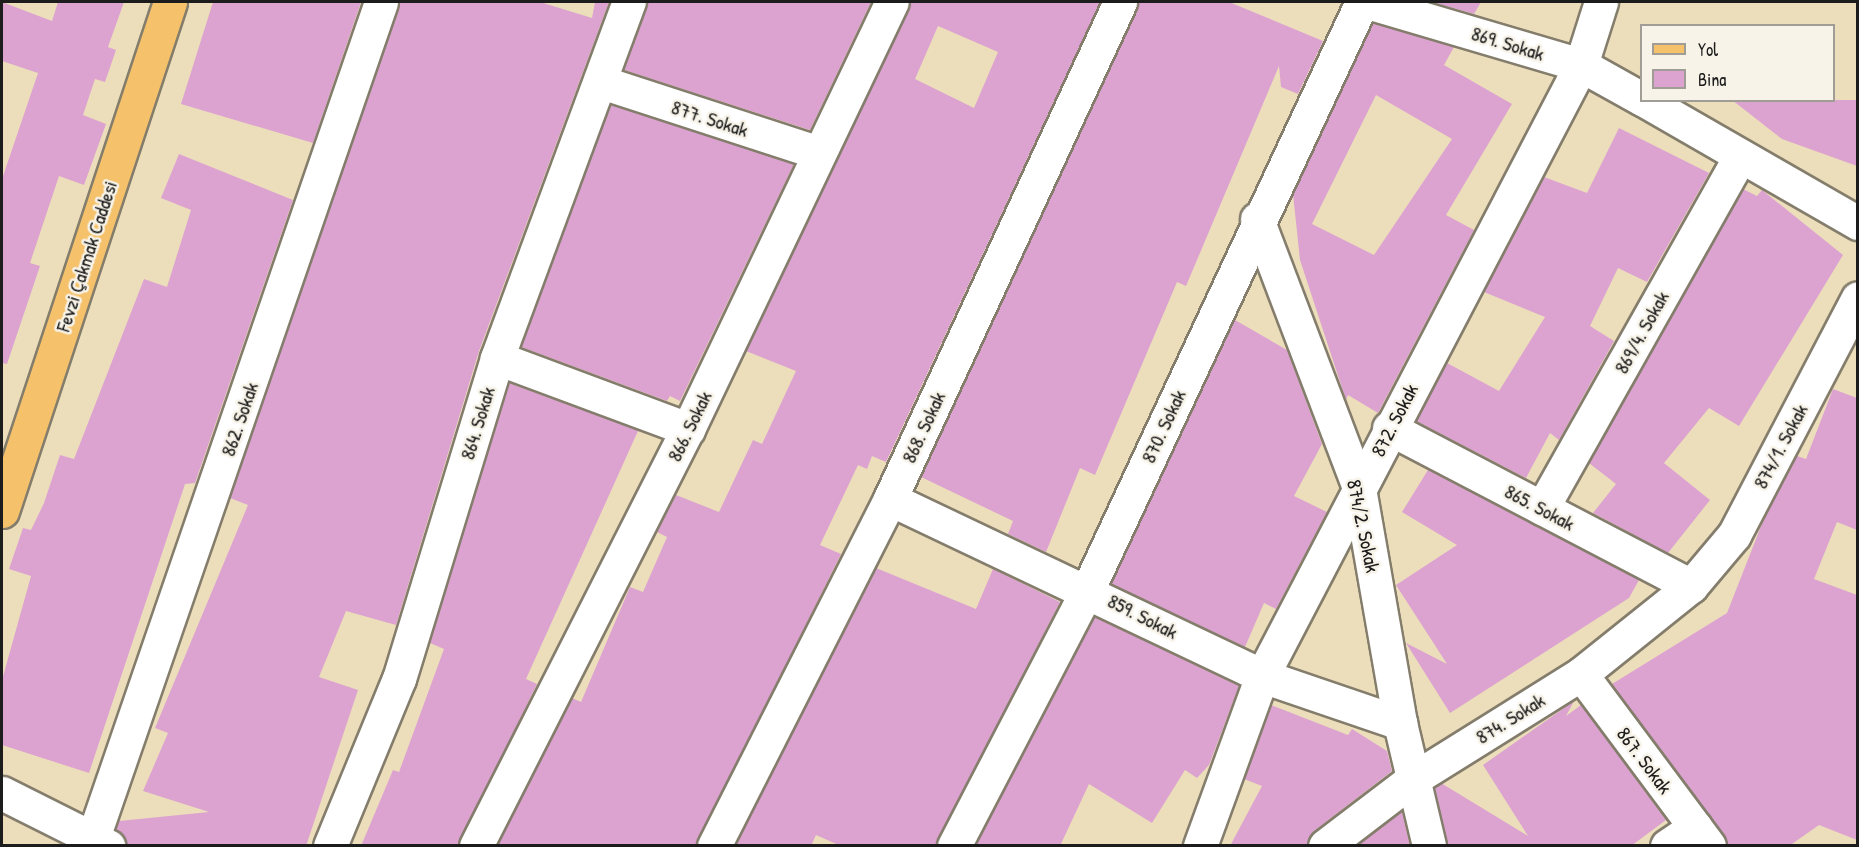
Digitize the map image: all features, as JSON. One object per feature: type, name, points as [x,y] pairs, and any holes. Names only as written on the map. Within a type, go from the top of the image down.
[{"type":"main road","name":"Fevzi Çakmak Caddesi","points":[[2,511],[170,2]]},
{"type":"street","name":"862. Sokak","points":[[101,840],[381,2]]},
{"type":"street","name":"864. Sokak","points":[[330,846],[399,679],[497,358],[629,2]]},
{"type":"street","name":"866. Sokak","points":[[476,846],[688,429],[892,2]]},
{"type":"street","name":"868. Sokak","points":[[714,846],[890,499],[1120,2]]},
{"type":"street","name":"870. Sokak","points":[[954,846],[1088,589],[1257,219],[1362,2]]},
{"type":"street","name":"869. Sokak","points":[[1367,2],[1581,65],[1640,99]]},
{"type":"street","name":"872. Sokak","points":[[1200,846],[1262,676],[1389,428],[1581,65],[1601,2]]},
{"type":"street","name":"877. Sokak","points":[[601,82],[819,153]]},
{"type":"street","name":"869. Sokak","points":[[1646,102],[1857,223]]},
{"type":"street","name":"869/4. Sokak","points":[[1542,508],[1740,156]]},
{"type":"street","name":"874/2. Sokak","points":[[1257,219],[1359,488],[1400,723],[1429,846]]},
{"type":"street","name":"874/1. Sokak","points":[[1691,586],[1734,535],[1857,298]]},
{"type":"street","points":[[497,358],[688,429]]},
{"type":"street","name":"865. Sokak","points":[[1389,428],[1691,586]]},
{"type":"street","name":"859. Sokak","points":[[890,499],[1088,589],[1262,676],[1400,723]]},
{"type":"street","name":"874. Sokak","points":[[1326,846],[1413,779],[1581,674],[1691,586]]},
{"type":"street","name":"867. Sokak","points":[[1581,674],[1702,836]]},
{"type":"street","points":[[2,793],[101,840]]},
{"type":"street","points":[[1667,846],[1702,836]]},
{"type":"building","points":[[2,2],[52,21],[58,2],[124,2],[108,47],[116,50],[105,82],[95,79],[83,115],[106,124],[84,185],[59,176],[30,263],[40,266],[7,364],[2,363],[2,179],[38,73],[2,61]]},
{"type":"building","points":[[213,2],[361,2],[313,143],[181,104]]},
{"type":"building","points":[[399,2],[540,2],[592,18],[595,2],[609,2],[479,351],[396,625],[346,611],[319,677],[358,690],[306,846],[127,846],[116,829],[119,821],[209,812],[143,791],[168,733],[155,728],[248,505],[230,498]]},
{"type":"building","points":[[647,2],[871,2],[810,130],[624,70]]},
{"type":"building","points":[[911,2],[1100,2],[886,462],[872,456],[867,469],[858,465],[820,545],[841,554],[696,846],[497,846],[572,698],[581,702],[630,587],[643,592],[667,537],[657,532],[676,495],[719,512],[753,440],[762,444],[796,371],[746,351]],"holes":[[[938,26],[998,52],[974,108],[915,79]]]},
{"type":"building","points":[[1139,2],[1229,2],[1323,41],[1298,94],[1281,87],[1279,66],[1186,286],[1177,282],[1095,475],[1080,468],[1046,552],[1008,534],[1013,521],[921,477]]},
{"type":"building","points":[[1432,2],[1481,2],[1474,14]]},
{"type":"building","points":[[1373,23],[1454,47],[1444,65],[1512,104],[1446,215],[1474,230],[1378,413],[1348,395],[1346,400],[1300,260],[1293,194]],"holes":[[[1376,95],[1452,139],[1374,255],[1312,224]]]},
{"type":"building","points":[[1857,100],[1857,166],[1782,139],[1735,102]]},
{"type":"building","points":[[611,105],[794,164],[680,401],[670,396],[667,401],[521,347]]},
{"type":"building","points":[[1619,128],[1709,173],[1647,282],[1618,268],[1590,326],[1614,341],[1559,440],[1550,433],[1526,478],[1416,421],[1447,363],[1499,391],[1545,317],[1484,292],[1544,177],[1587,193]]},
{"type":"building","points":[[179,154],[293,200],[195,483],[185,484],[89,773],[2,745],[2,680],[31,576],[9,569],[23,528],[31,530],[44,503],[60,455],[74,459],[144,279],[167,287],[191,210],[161,198]]},
{"type":"building","points":[[1743,189],[1757,196],[1762,190],[1843,255],[1739,426],[1709,408],[1664,463],[1710,500],[1668,553],[1593,513],[1616,484],[1589,463]]},
{"type":"building","points":[[1235,320],[1287,350],[1322,444],[1294,496],[1327,512],[1276,609],[1264,603],[1245,647],[1111,584]]},
{"type":"building","points":[[509,383],[652,435],[638,431],[526,679],[537,684],[458,846],[361,846],[393,770],[399,772],[444,649],[430,643]]},
{"type":"building","points":[[1833,389],[1857,398],[1857,530],[1837,522],[1814,579],[1857,595],[1857,840],[1819,825],[1789,846],[1729,846],[1612,684],[1727,613],[1765,516],[1797,456],[1806,459]]},
{"type":"building","points":[[1428,470],[1639,580],[1629,598],[1450,713],[1406,643],[1447,664],[1396,585],[1457,545],[1402,512]]},
{"type":"building","points":[[876,568],[976,609],[993,569],[1060,602],[935,846],[841,846],[816,835],[811,846],[735,846]]},
{"type":"building","points":[[1095,617],[1239,686],[1209,765],[1197,778],[1185,770],[1152,823],[1089,784],[1060,846],[975,846]]},
{"type":"building","points":[[1574,701],[1566,716],[1581,705],[1666,820],[1631,846],[1447,846],[1435,788],[1441,783],[1528,836],[1483,765]]},
{"type":"building","points":[[1271,705],[1348,735],[1352,729],[1387,751],[1392,771],[1314,831],[1307,846],[1230,846],[1262,786],[1244,779]]},
{"type":"building","points":[[1402,811],[1410,846],[1357,846]]}]
